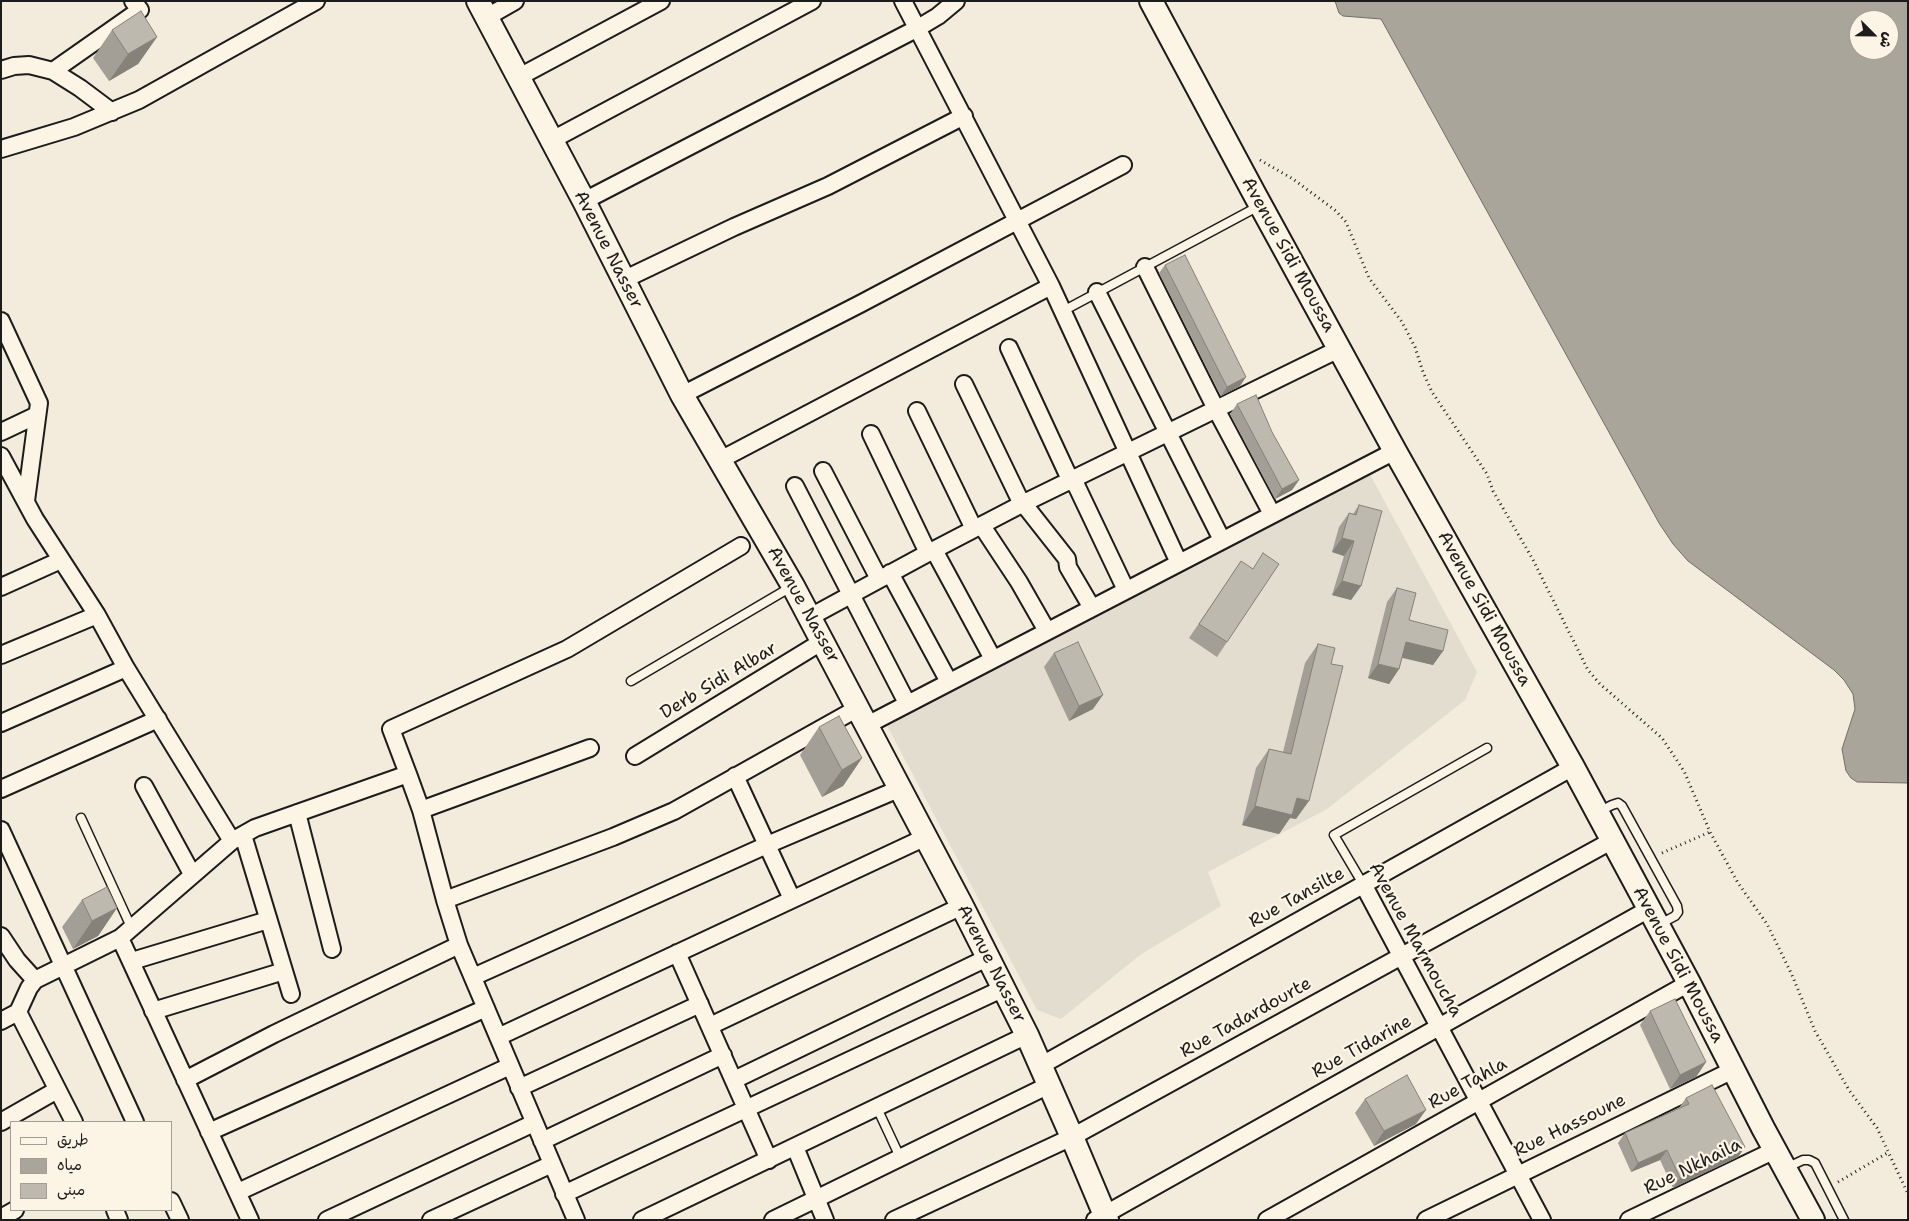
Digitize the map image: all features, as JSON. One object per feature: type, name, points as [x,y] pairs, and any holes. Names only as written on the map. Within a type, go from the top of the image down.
[{"type":"street","points":[[53,71],[140,10],[133,1]]},
{"type":"street","points":[[1,149],[74,127],[112,112],[165,86],[316,1]]},
{"type":"street","points":[[483,9],[515,1]]},
{"type":"street","points":[[519,77],[661,1]]},
{"type":"street","points":[[552,140],[812,1]]},
{"type":"street","points":[[903,1],[1051,286],[1179,563]]},
{"type":"street","points":[[584,201],[918,28],[938,16],[956,1]]},
{"type":"street","name":"Avenue Sidi Moussa","points":[[1151,1],[1173,41],[1247,160],[1260,205],[1395,451],[1598,812],[1813,1220]]},
{"type":"street","name":"Avenue Nasser","points":[[483,9],[584,201],[682,395],[720,460],[750,541],[793,586],[989,957],[1027,1035],[1072,1137],[1102,1218]]},
{"type":"street","points":[[1,70],[14,66],[29,65],[53,71],[112,112]]},
{"type":"street","points":[[623,280],[734,227],[828,186],[964,116]]},
{"type":"street","points":[[682,395],[1018,222],[1123,165]]},
{"type":"street","points":[[1145,267],[1216,409],[1272,514]]},
{"type":"street","points":[[720,460],[1051,286]]},
{"type":"street","points":[[1096,292],[1222,540]]},
{"type":"street","points":[[1,321],[39,403],[26,501]]},
{"type":"street","points":[[1009,348],[1067,473],[1078,487],[1126,590]]},
{"type":"street","points":[[810,618],[931,551],[1024,503],[1073,481],[1339,349]]},
{"type":"street","points":[[964,384],[1018,498],[1024,503],[1067,559],[1068,567],[1092,608]]},
{"type":"street","points":[[917,411],[978,528],[1019,582],[1047,631]]},
{"type":"street","points":[[1,432],[37,415]]},
{"type":"street","points":[[870,434],[931,551],[993,659]]},
{"type":"street","points":[[444,900],[630,830],[674,811],[735,776],[862,716],[907,703],[1395,451]]},
{"type":"street","points":[[1,456],[61,560],[97,615],[126,668],[238,838],[268,920],[291,994]]},
{"type":"street","points":[[823,471],[949,682]]},
{"type":"street","points":[[795,486],[907,703]]},
{"type":"street","points":[[576,1220],[459,945],[444,900],[421,810],[391,729],[567,649],[750,541]]},
{"type":"street","points":[[1,587],[61,560]]},
{"type":"street","points":[[1,655],[97,615]]},
{"type":"street","name":"Derb Sidi Albar","points":[[635,756],[823,641]]},
{"type":"street","points":[[1,723],[126,668]]},
{"type":"street","points":[[1,789],[158,719]]},
{"type":"street","points":[[421,810],[590,748]]},
{"type":"street","name":"Rue Tansilte","points":[[773,1220],[900,1157],[1044,1075],[1363,884],[1573,767]]},
{"type":"street","points":[[1,1022],[18,1012],[29,988],[35,980],[126,934],[192,874],[238,838],[255,828],[408,774]]},
{"type":"street","points":[[735,776],[792,899]]},
{"type":"street","points":[[144,786],[192,874]]},
{"type":"street","points":[[473,977],[767,845],[900,788]]},
{"type":"street","points":[[298,813],[332,948]]},
{"type":"street","points":[[1,830],[135,1121]]},
{"type":"street","points":[[498,1037],[926,837]]},
{"type":"street","name":"Rue Tadardourte","points":[[894,1220],[1072,1137],[1612,840]]},
{"type":"street","name":"Avenue Marmoucha","points":[[1363,884],[1542,1220]]},
{"type":"street","points":[[710,1026],[962,906]]},
{"type":"street","name":"Rue Tidarine","points":[[1102,1218],[1440,1026],[1654,917]]},
{"type":"street","points":[[132,961],[268,920]]},
{"type":"street","points":[[126,934],[132,961],[153,1011],[250,1220]]},
{"type":"street","points":[[1,936],[17,960],[35,980]]},
{"type":"street","points":[[184,1080],[274,1034],[459,945]]},
{"type":"street","points":[[678,953],[769,1160]]},
{"type":"street","points":[[734,1080],[989,957]]},
{"type":"street","points":[[153,1011],[284,971]]},
{"type":"street","name":"Rue Tahla","points":[[1267,1220],[1689,984]]},
{"type":"street","points":[[564,1194],[1004,988]]},
{"type":"street","points":[[519,1088],[700,1004]]},
{"type":"street","points":[[209,1132],[486,1008]]},
{"type":"street","points":[[18,1012],[73,1121]]},
{"type":"street","points":[[642,1220],[796,1148],[1027,1035]]},
{"type":"street","points":[[542,1141],[723,1055]]},
{"type":"street","points":[[238,1192],[510,1066]]},
{"type":"street","name":"Rue Hassoune","points":[[1426,1220],[1516,1174],[1733,1070]]},
{"type":"street","points":[[1,1122],[57,1090]]},
{"type":"street","points":[[327,1220],[534,1123]]},
{"type":"street","points":[[796,1148],[825,1220]]},
{"type":"street","name":"Rue Nkhaila","points":[[1629,1220],[1780,1159]]},
{"type":"street","points":[[431,1220],[552,1164]]},
{"type":"street","points":[[172,1203],[180,1220]]},
{"type":"street","points":[[1,1218],[13,1211]]},
{"type":"lane","points":[[1063,311],[1260,205]]},
{"type":"lane","points":[[631,681],[793,586]]},
{"type":"lane","name":"Avenue Marmoucha","points":[[1363,884],[1334,835],[1487,748]]},
{"type":"lane","points":[[1598,812],[1612,804],[1618,803],[1622,806],[1677,906],[1678,912],[1675,916],[1654,917]]},
{"type":"lane","points":[[81,818],[126,934]]},
{"type":"lane","points":[[877,1108],[900,1157]]},
{"type":"lane","points":[[1780,1159],[1809,1160],[1815,1163],[1844,1220]]},
{"type":"path","points":[[1247,160],[1293,179],[1336,211],[1346,222],[1369,278],[1402,322],[1415,347],[1432,392],[1486,474],[1493,492],[1532,558],[1588,670],[1600,684],[1662,738],[1684,771],[1710,832],[1738,883],[1767,924],[1792,975],[1815,1032],[1849,1090],[1877,1128],[1908,1194]]},
{"type":"path","points":[[1650,859],[1710,832]]},
{"type":"path","points":[[1828,1187],[1889,1152]]},
{"type":"shaded area","points":[[1366,467],[1477,672],[1465,700],[1327,809],[1208,872],[1221,906],[1140,955],[1061,1019],[1037,1010],[884,720]]},
{"type":"water","points":[[1335,1],[1908,1],[1908,783],[1857,782],[1851,778],[1846,771],[1842,749],[1855,709],[1853,694],[1844,680],[1834,670],[1688,561],[1673,544],[1659,523],[1381,19],[1343,16],[1339,13]]},
{"type":"building","points":[[141,11],[157,37],[128,54],[112,30]]},
{"type":"building","points":[[1185,255],[1246,377],[1227,387],[1165,265]]},
{"type":"building","points":[[1256,395],[1272,432],[1299,480],[1282,489],[1237,404]]},
{"type":"building","points":[[1359,505],[1382,511],[1361,586],[1342,581],[1354,541],[1342,538],[1349,513],[1356,515]]},
{"type":"building","points":[[1263,553],[1279,564],[1227,642],[1199,624],[1241,561],[1253,569]]},
{"type":"building","points":[[1397,588],[1416,593],[1409,620],[1448,630],[1443,651],[1406,642],[1399,669],[1378,664]]},
{"type":"building","points":[[1078,642],[1103,695],[1079,706],[1054,653]]},
{"type":"building","points":[[1318,644],[1335,648],[1331,664],[1343,666],[1309,801],[1297,798],[1292,815],[1255,806],[1269,749],[1291,754]]},
{"type":"building","points":[[839,716],[862,758],[842,770],[819,727]]},
{"type":"building","points":[[107,887],[117,908],[92,921],[82,900]]},
{"type":"building","points":[[1675,999],[1706,1062],[1680,1075],[1650,1011]]},
{"type":"building","points":[[1407,1075],[1426,1110],[1384,1131],[1365,1099]]},
{"type":"building","points":[[1712,1085],[1745,1147],[1680,1178],[1667,1150],[1638,1163],[1625,1133],[1689,1104],[1686,1098]]}]
